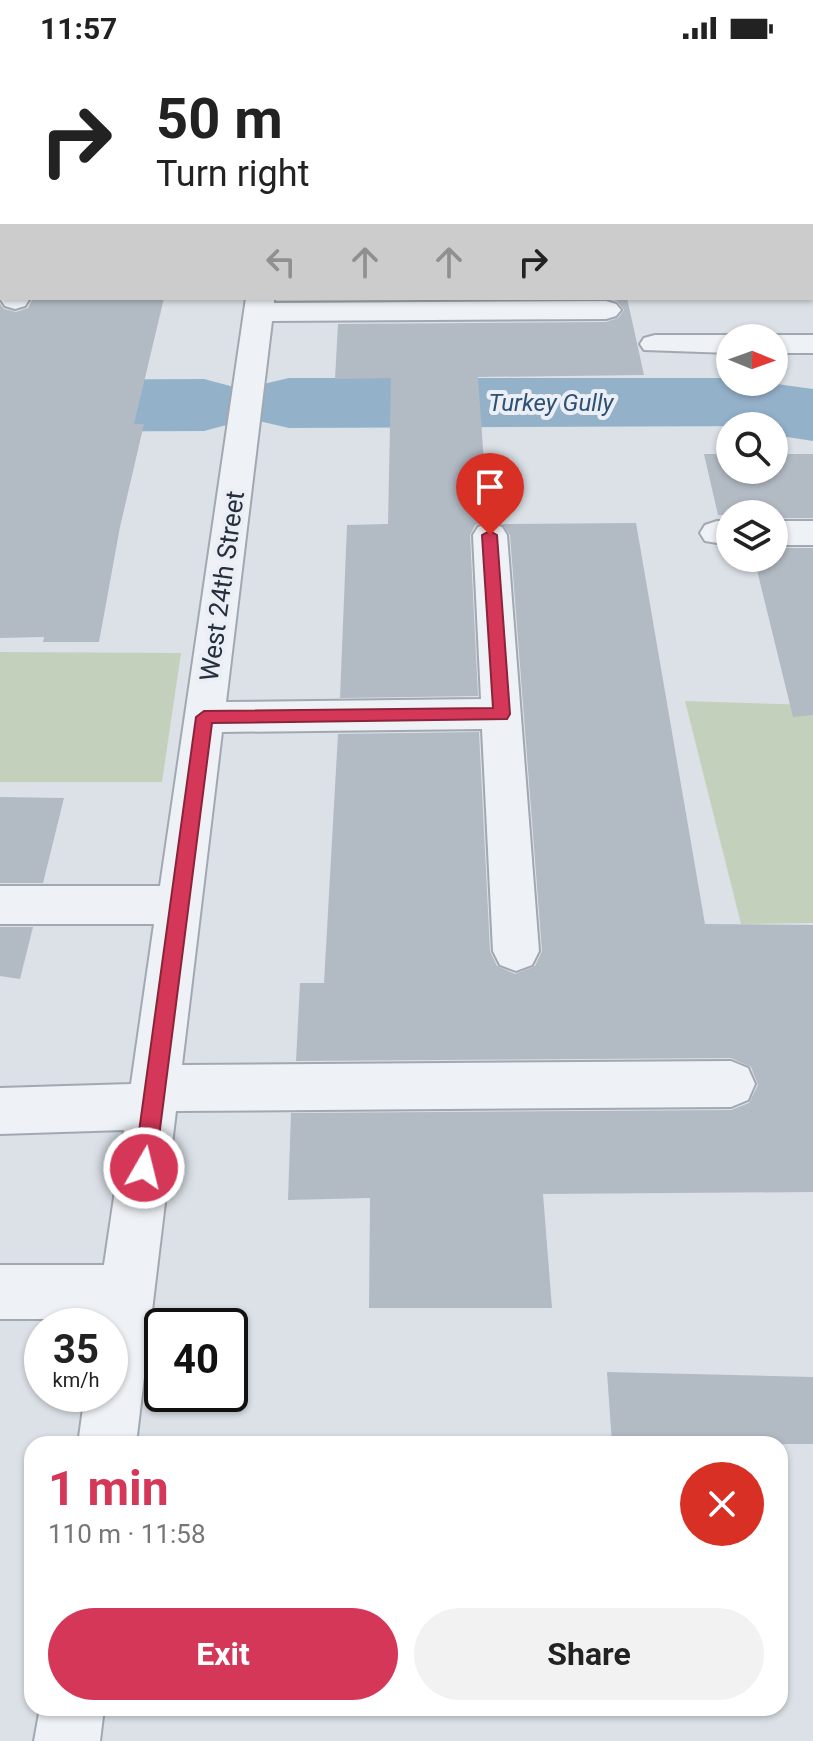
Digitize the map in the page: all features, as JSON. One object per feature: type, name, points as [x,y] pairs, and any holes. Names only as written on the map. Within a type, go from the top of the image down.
[{"type":"street","points":[[259,305],[606,310]]},
{"type":"street","name":"West 24th Street","points":[[108,1436],[259,305]]},
{"type":"street","points":[[655,344],[716,344]]},
{"type":"street","points":[[788,344],[813,344]]},
{"type":"street","points":[[788,533],[813,533]]},
{"type":"street","points":[[490,535],[516,951]]},
{"type":"street","points":[[204,717],[501,714]]},
{"type":"street","points":[[0,905],[179,905]]},
{"type":"street","points":[[0,1111],[154,1097],[731,1084]]},
{"type":"street","points":[[0,1292],[128,1292]]},
{"type":"street","points":[[67,1741],[71,1716]]},
{"type":"green space","points":[[0,652],[181,653],[162,782],[0,782]]},
{"type":"green space","points":[[685,701],[813,705],[813,923],[741,924]]},
{"type":"building","points":[[32,300],[164,300],[134,424],[144,424],[120,527],[99,642],[43,642],[44,637],[0,638],[0,304],[4,309],[16,312],[28,308]]},
{"type":"building","points":[[613,300],[627,300],[644,375],[478,377],[488,520],[475,525],[470,535],[478,696],[340,698],[347,525],[388,524],[391,378],[335,379],[338,324],[606,322],[618,318],[624,310]]},
{"type":"building","points":[[704,454],[716,454],[716,484],[788,484],[788,454],[813,454],[813,518],[788,518],[788,500],[716,500],[716,506]]},
{"type":"building","points":[[636,523],[705,924],[813,925],[813,1192],[543,1194],[552,1308],[369,1308],[370,1198],[288,1200],[291,1113],[731,1110],[749,1103],[758,1085],[751,1067],[731,1058],[296,1061],[300,983],[324,983],[338,734],[479,732],[490,951],[497,966],[515,974],[535,966],[542,951],[510,535],[502,524]]},
{"type":"building","points":[[788,548],[813,548],[813,715],[793,717],[757,572],[788,572]]},
{"type":"building","points":[[0,797],[64,798],[43,883],[0,883]]},
{"type":"building","points":[[0,927],[33,927],[20,979],[0,976]]},
{"type":"building","points":[[607,1372],[813,1377],[813,1444],[788,1444],[788,1436],[611,1436]]},
{"type":"waterway","name":"Turkey Gully","points":[[289,403],[729,403],[813,415]]},
{"type":"waterway","name":"Turkey Gully","points":[[0,406],[204,405]]},
{"type":"route","points":[[144,1168],[204,717],[501,714],[490,535]]}]
